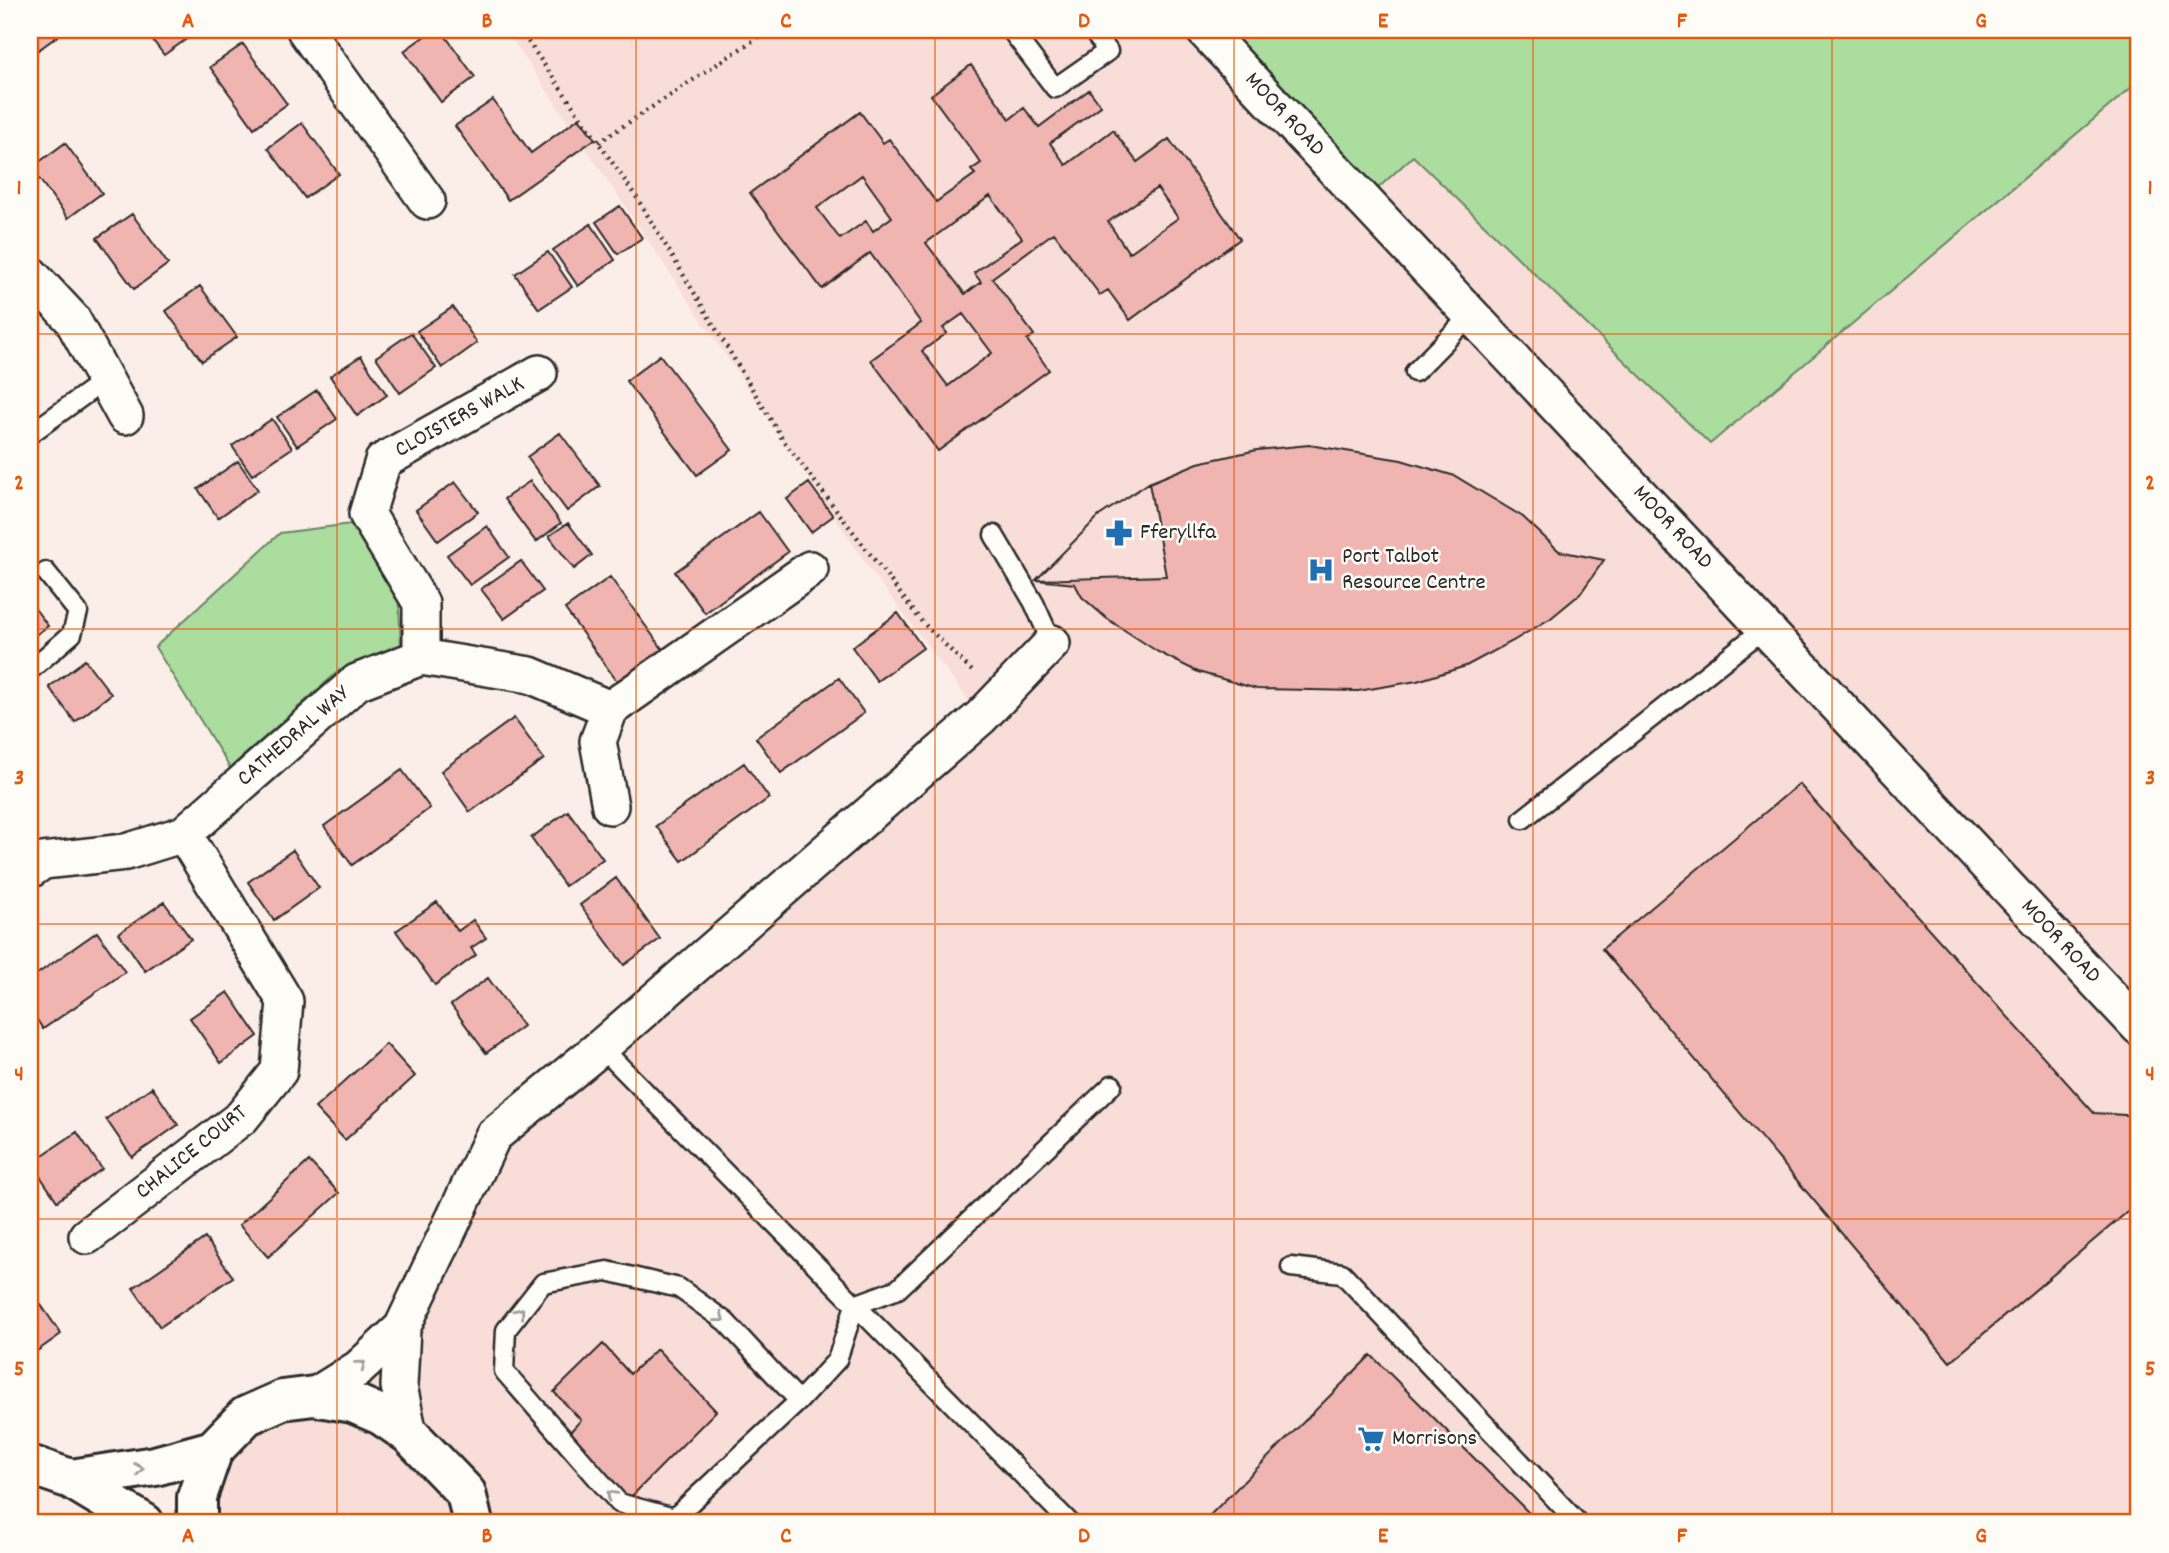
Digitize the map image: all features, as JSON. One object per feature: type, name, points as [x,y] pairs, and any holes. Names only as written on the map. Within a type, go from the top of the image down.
[{"type":"street","points":[[305,30],[427,201]]},
{"type":"street","name":"MOOR ROAD","points":[[1204,30],[2139,1027]]},
{"type":"street","points":[[30,274],[72,319],[125,416]]},
{"type":"street","name":"CLOISTERS WALK","points":[[421,657],[421,603],[367,514],[383,461],[539,373]]},
{"type":"street","points":[[610,806],[598,741],[611,709],[810,569]]},
{"type":"street","points":[[314,1396],[359,1368],[402,1328],[493,1136],[601,1047],[997,700],[1052,643]]},
{"type":"street","points":[[421,657],[530,675],[611,709]]},
{"type":"street","name":"CATHEDRAL WAY","points":[[30,870],[43,861],[126,852],[184,834],[357,682],[421,657]]},
{"type":"street","name":"CHALICE COURT","points":[[87,1236],[242,1117],[279,1072],[285,1001],[184,834]]},
{"type":"street","points":[[402,1328],[399,1386],[409,1434]]},
{"type":"street","points":[[197,1523],[197,1497],[213,1450],[246,1416],[282,1401],[314,1396],[353,1404],[381,1415],[409,1434],[470,1508],[494,1523]]},
{"type":"street","points":[[71,1479],[155,1466],[213,1450]]},
{"type":"street","points":[[30,1465],[71,1479],[144,1523]]},
{"type":"lane","points":[[1010,30],[1055,88],[1108,51],[1093,30]]},
{"type":"lane","points":[[1415,372],[1471,315]]},
{"type":"lane","points":[[30,434],[105,380]]},
{"type":"lane","points":[[993,535],[1034,603],[1052,643]]},
{"type":"lane","points":[[30,670],[72,634],[78,612],[46,572]]},
{"type":"lane","points":[[1524,819],[1765,628]]},
{"type":"lane","points":[[601,1047],[1070,1523]]},
{"type":"lane","points":[[855,1305],[898,1289],[1112,1085]]},
{"type":"lane","points":[[1291,1267],[1342,1273],[1578,1523]]},
{"type":"lane","points":[[799,1401],[726,1322],[679,1288],[607,1272],[543,1283],[506,1330],[504,1371],[619,1503],[673,1520],[799,1401],[837,1360],[855,1305]]},
{"type":"path","points":[[520,30],[637,198],[783,440],[922,622],[986,685],[997,700]]},
{"type":"path","points":[[599,142],[769,30]]},
{"type":"shaded area","points":[[506,30],[2139,30],[2139,1523],[202,1523],[213,1450],[402,1328],[493,1136],[981,717],[867,565]]},
{"type":"green space","points":[[1204,30],[2139,30],[2139,81],[1710,444],[1413,156],[1364,201]]},
{"type":"green space","points":[[351,524],[399,603],[401,648],[340,670],[230,768],[155,647],[280,533]]},
{"type":"building","points":[[30,30],[66,30],[30,56]]},
{"type":"building","points":[[145,30],[197,30],[198,31],[164,55]]},
{"type":"building","points":[[433,30],[441,30],[475,77],[441,102],[404,51]]},
{"type":"building","points":[[243,44],[287,104],[254,128],[210,67]]},
{"type":"building","points":[[971,65],[1010,119],[1024,108],[1039,127],[1089,90],[1101,106],[1050,143],[1066,165],[1113,130],[1137,162],[1169,139],[1240,239],[1130,320],[1108,290],[1100,295],[1054,233],[1049,236],[992,278],[1034,335],[1027,340],[1049,370],[938,451],[871,360],[921,323],[870,253],[822,289],[750,193],[860,112],[883,143],[889,139],[936,202],[975,174],[971,170],[981,163],[931,95]],"holes":[[[862,175],[892,217],[873,231],[866,221],[840,239],[817,208]],[[1157,188],[1178,218],[1129,253],[1108,222]],[[990,196],[1022,238],[974,273],[981,282],[965,294],[926,243]],[[963,314],[992,353],[948,386],[922,351],[947,333],[943,328]]]},
{"type":"building","points":[[493,100],[531,153],[579,118],[595,139],[508,200],[455,126]]},
{"type":"building","points":[[302,123],[339,174],[305,198],[268,148]]},
{"type":"building","points":[[65,143],[102,193],[68,218],[31,168]]},
{"type":"building","points":[[620,206],[642,238],[618,254],[596,222]]},
{"type":"building","points":[[132,214],[168,264],[134,289],[97,238]]},
{"type":"building","points":[[591,224],[615,260],[578,286],[553,250]]},
{"type":"building","points":[[548,252],[572,287],[539,309],[515,274]]},
{"type":"building","points":[[200,286],[237,337],[202,361],[166,311]]},
{"type":"building","points":[[453,307],[477,343],[442,368],[417,331]]},
{"type":"building","points":[[411,333],[436,368],[400,393],[376,357]]},
{"type":"building","points":[[660,355],[732,450],[697,475],[626,381]]},
{"type":"building","points":[[361,356],[387,395],[357,416],[330,376]]},
{"type":"building","points":[[317,390],[337,419],[297,446],[277,417]]},
{"type":"building","points":[[272,419],[292,448],[252,475],[232,446]]},
{"type":"building","points":[[560,433],[600,486],[567,511],[527,457]]},
{"type":"building","name":"Port Talbot Resource Centre","points":[[1309,445],[1401,460],[1455,476],[1523,517],[1559,551],[1604,560],[1580,594],[1551,618],[1513,641],[1466,666],[1417,681],[1358,691],[1257,689],[1198,672],[1158,652],[1106,618],[1082,597],[1075,584],[1036,580],[1099,516],[1149,483],[1198,463],[1257,450]]},
{"type":"building","points":[[238,461],[258,490],[218,518],[198,489]]},
{"type":"building","points":[[530,481],[561,523],[536,542],[504,499]]},
{"type":"building","points":[[455,482],[478,512],[438,541],[416,510]]},
{"type":"building","points":[[809,483],[833,516],[811,532],[787,499]]},
{"type":"building","name":"Fferyllfa","points":[[1149,483],[1166,576],[1036,580],[1099,516]]},
{"type":"building","points":[[759,512],[788,552],[705,613],[675,572]]},
{"type":"building","points":[[568,523],[592,555],[574,569],[549,536]]},
{"type":"building","points":[[487,526],[509,557],[470,585],[447,555]]},
{"type":"building","points":[[521,561],[543,591],[504,619],[481,589]]},
{"type":"building","points":[[610,577],[669,658],[624,691],[565,609]]},
{"type":"building","points":[[30,602],[48,626],[30,639]]},
{"type":"building","points":[[898,613],[923,648],[877,681],[852,647]]},
{"type":"building","points":[[85,660],[111,694],[75,722],[49,687]]},
{"type":"building","points":[[839,678],[864,713],[781,773],[756,738]]},
{"type":"building","points":[[514,718],[544,759],[470,812],[441,771]]},
{"type":"building","points":[[744,763],[769,798],[682,861],[656,826]]},
{"type":"building","points":[[402,770],[430,808],[352,865],[324,826]]},
{"type":"building","points":[[1799,784],[2094,1113],[2139,1116],[2131,1153],[2139,1163],[2139,1202],[1950,1362],[1602,949]]},
{"type":"building","points":[[568,811],[603,859],[565,886],[531,838]]},
{"type":"building","points":[[293,850],[319,888],[274,920],[248,882]]},
{"type":"building","points":[[616,878],[660,939],[624,965],[580,905]]},
{"type":"building","points":[[164,902],[191,939],[145,971],[119,933]]},
{"type":"building","points":[[437,902],[458,931],[473,920],[486,938],[471,948],[476,955],[435,985],[396,931]]},
{"type":"building","points":[[97,932],[125,972],[43,1029],[30,1009],[30,979]]},
{"type":"building","points":[[488,978],[523,1026],[486,1053],[451,1005]]},
{"type":"building","points":[[228,992],[258,1036],[221,1063],[190,1018]]},
{"type":"building","points":[[386,1044],[415,1076],[345,1140],[315,1108]]},
{"type":"building","points":[[152,1087],[178,1125],[132,1157],[106,1119]]},
{"type":"building","points":[[77,1132],[102,1169],[57,1201],[31,1163]]},
{"type":"building","points":[[309,1161],[339,1193],[268,1257],[239,1225]]},
{"type":"building","points":[[205,1238],[233,1277],[160,1327],[133,1288]]},
{"type":"building","points":[[30,1289],[61,1334],[30,1356]]},
{"type":"building","points":[[603,1344],[630,1374],[657,1349],[716,1411],[619,1509],[558,1445],[581,1420],[554,1392]]},
{"type":"building","name":"Morrisons","points":[[1371,1355],[1539,1523],[1202,1523]]},
{"type":"place","name":"Fferyllfa","points":[[1119,533]]},
{"type":"place","name":"Port Talbot Resource Centre","points":[[1321,570]]},
{"type":"place","name":"Morrisons","points":[[1371,1439]]}]
